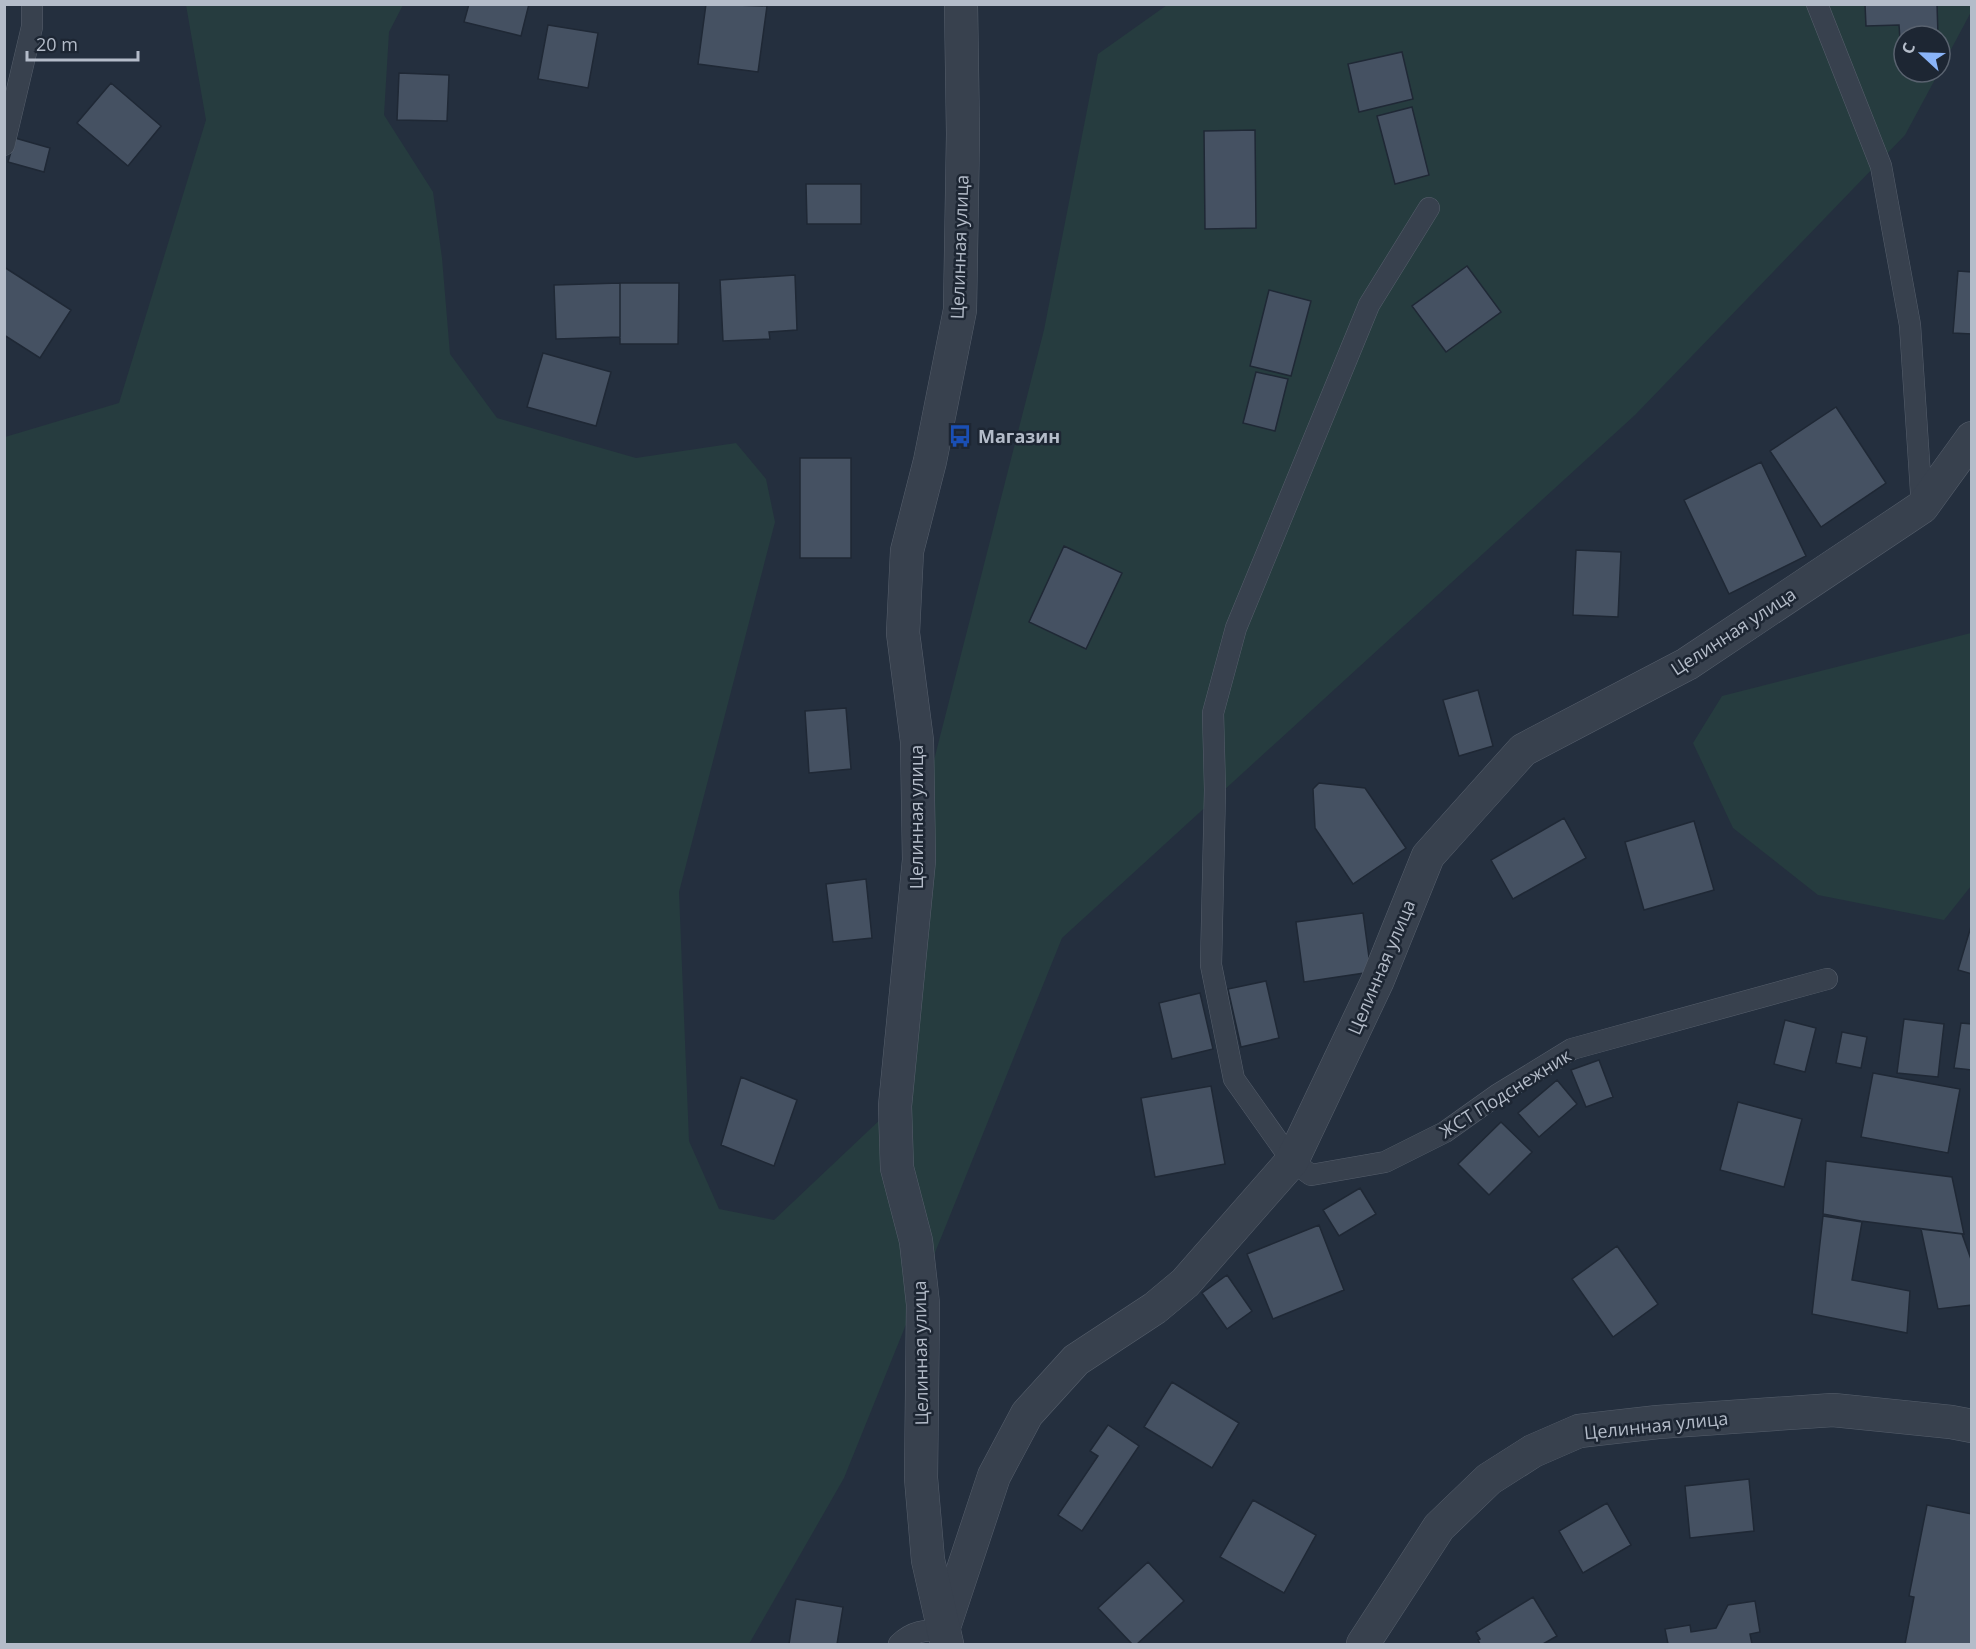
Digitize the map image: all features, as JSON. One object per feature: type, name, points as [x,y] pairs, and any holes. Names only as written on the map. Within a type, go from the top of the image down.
[{"type":"street","name":"Целинная улица","points":[[945,1637],[928,1560],[921,1478],[923,1304],[916,1241],[897,1168],[895,1106],[920,860],[917,741],[903,633],[907,551],[930,461],[960,310],[963,134],[961,4]]},
{"type":"street","name":"Целинная улица","points":[[945,1637],[994,1476],[1027,1413],[1076,1360],[1155,1308],[1185,1283],[1292,1161],[1377,982],[1428,856],[1523,750],[1687,664],[1922,507],[1971,438]]},
{"type":"street","name":"Целинная улица","points":[[1363,1644],[1439,1527],[1490,1479],[1533,1451],[1579,1431],[1658,1422],[1833,1410],[1971,1426]]},
{"type":"lane","points":[[4,145],[32,27],[32,4]]},
{"type":"lane","points":[[1817,4],[1881,166],[1910,325],[1922,507]]},
{"type":"lane","points":[[1292,1161],[1234,1079],[1211,964],[1215,790],[1213,713],[1236,628],[1369,305],[1429,208]]},
{"type":"lane","name":"ЖСТ Подснежник","points":[[1292,1161],[1311,1175],[1385,1162],[1445,1132],[1497,1095],[1572,1049],[1827,980]]},
{"type":"lane","points":[[899,1644],[906,1637],[923,1630],[945,1637]]},
{"type":"green space","points":[[186,5],[403,5],[389,32],[384,115],[433,192],[442,258],[450,354],[497,418],[636,458],[736,443],[766,479],[775,522],[679,892],[689,1141],[719,1209],[774,1220],[902,1099],[933,764],[1044,330],[1098,54],[1167,5],[1971,5],[1971,12],[1952,48],[1952,24],[1892,24],[1892,84],[1933,84],[1905,135],[1635,415],[1062,938],[844,1478],[749,1644],[5,1644],[5,437],[119,403],[206,120]]},
{"type":"green space","points":[[1971,633],[1971,886],[1944,920],[1818,895],[1733,828],[1693,743],[1722,696]]},
{"type":"building","points":[[469,4],[529,4],[521,36],[464,22]]},
{"type":"building","points":[[706,4],[767,6],[758,72],[698,64]]},
{"type":"building","points":[[1865,4],[1937,4],[1938,24],[1866,26]]},
{"type":"building","points":[[548,25],[598,33],[588,88],[538,79]]},
{"type":"building","points":[[1402,52],[1413,99],[1359,112],[1348,64]]},
{"type":"building","points":[[399,73],[449,75],[447,121],[397,120]]},
{"type":"building","points":[[111,83],[161,126],[128,166],[77,123]]},
{"type":"building","points":[[1412,107],[1429,175],[1395,184],[1377,116]]},
{"type":"building","points":[[1255,130],[1256,228],[1205,229],[1204,131]]},
{"type":"building","points":[[15,138],[50,148],[44,172],[8,162]]},
{"type":"building","points":[[806,184],[861,184],[861,224],[807,224]]},
{"type":"building","points":[[1467,266],[1501,312],[1446,352],[1412,306]]},
{"type":"building","points":[[4,267],[71,310],[40,358],[4,335]]},
{"type":"building","points":[[1958,271],[1972,272],[1972,334],[1953,333]]},
{"type":"building","points":[[795,275],[797,330],[769,332],[770,339],[723,341],[720,280]]},
{"type":"building","points":[[620,283],[679,283],[678,344],[620,344]]},
{"type":"building","points":[[620,283],[620,337],[556,339],[554,285]]},
{"type":"building","points":[[1269,290],[1311,301],[1291,376],[1250,366]]},
{"type":"building","points":[[543,353],[611,372],[596,426],[527,407]]},
{"type":"building","points":[[1256,372],[1288,379],[1275,431],[1243,423]]},
{"type":"building","points":[[1836,407],[1886,483],[1821,527],[1770,451]]},
{"type":"building","points":[[800,458],[851,458],[851,558],[800,558]]},
{"type":"building","points":[[1761,462],[1806,556],[1729,594],[1684,500]]},
{"type":"building","points":[[1064,546],[1122,573],[1086,649],[1029,622]]},
{"type":"building","points":[[1576,550],[1621,552],[1618,617],[1573,615]]},
{"type":"building","points":[[1478,690],[1493,746],[1459,756],[1443,700]]},
{"type":"building","points":[[846,708],[851,769],[809,773],[805,711]]},
{"type":"building","points":[[1319,783],[1365,788],[1406,848],[1353,884],[1315,828],[1313,789]]},
{"type":"building","points":[[1564,818],[1586,858],[1513,899],[1491,860]]},
{"type":"building","points":[[1694,821],[1714,890],[1644,910],[1625,842]]},
{"type":"building","points":[[866,879],[872,938],[833,942],[826,884]]},
{"type":"building","points":[[1363,913],[1371,972],[1304,982],[1296,922]]},
{"type":"building","points":[[1972,923],[1972,974],[1958,970]]},
{"type":"building","points":[[1266,981],[1279,1038],[1241,1047],[1228,989]]},
{"type":"building","points":[[1200,993],[1213,1049],[1172,1059],[1159,1003]]},
{"type":"building","points":[[1904,1019],[1944,1024],[1938,1077],[1897,1073]]},
{"type":"building","points":[[1785,1020],[1816,1028],[1805,1072],[1774,1064]]},
{"type":"building","points":[[1961,1023],[1972,1024],[1972,1070],[1954,1068]]},
{"type":"building","points":[[1842,1032],[1867,1037],[1861,1068],[1836,1063]]},
{"type":"building","points":[[1599,1060],[1613,1097],[1586,1107],[1571,1070]]},
{"type":"building","points":[[1873,1073],[1960,1089],[1948,1153],[1861,1137]]},
{"type":"building","points":[[741,1077],[797,1100],[774,1166],[721,1145]]},
{"type":"building","points":[[1557,1080],[1577,1104],[1539,1137],[1518,1113]]},
{"type":"building","points":[[1211,1086],[1225,1164],[1155,1177],[1141,1098]]},
{"type":"building","points":[[1738,1102],[1802,1119],[1784,1187],[1720,1170]]},
{"type":"building","points":[[1501,1122],[1532,1152],[1489,1195],[1458,1164]]},
{"type":"building","points":[[1826,1161],[1952,1177],[1964,1234],[1823,1214]]},
{"type":"building","points":[[1360,1188],[1376,1214],[1339,1236],[1323,1210]]},
{"type":"building","points":[[1823,1216],[1862,1222],[1852,1280],[1910,1291],[1907,1333],[1812,1314]]},
{"type":"building","points":[[1319,1225],[1344,1290],[1273,1319],[1247,1254]]},
{"type":"building","points":[[1921,1229],[1962,1234],[1972,1262],[1972,1305],[1938,1309]]},
{"type":"building","points":[[1617,1246],[1658,1304],[1613,1337],[1572,1279]]},
{"type":"building","points":[[1227,1275],[1252,1311],[1227,1329],[1202,1293]]},
{"type":"building","points":[[1172,1382],[1239,1423],[1212,1468],[1144,1427]]},
{"type":"building","points":[[1108,1425],[1139,1446],[1082,1531],[1058,1515],[1098,1456],[1090,1451]]},
{"type":"building","points":[[1749,1479],[1754,1531],[1690,1538],[1685,1486]]},
{"type":"building","points":[[1253,1500],[1316,1535],[1284,1593],[1220,1557]]},
{"type":"building","points":[[1607,1503],[1631,1545],[1583,1573],[1559,1531]]},
{"type":"building","points":[[1927,1505],[1972,1514],[1972,1644],[1905,1644],[1914,1597],[1909,1596]]},
{"type":"building","points":[[1148,1562],[1184,1601],[1137,1644],[1132,1644],[1098,1608]]},
{"type":"building","points":[[1533,1597],[1557,1636],[1543,1644],[1480,1644],[1476,1632]]},
{"type":"building","points":[[796,1599],[843,1607],[837,1644],[789,1644]]},
{"type":"building","points":[[1755,1601],[1760,1632],[1750,1634],[1752,1644],[1668,1644],[1665,1629],[1690,1625],[1691,1632],[1716,1628],[1728,1605]]},
{"type":"place","name":"Магазин","points":[[960,436]]}]
